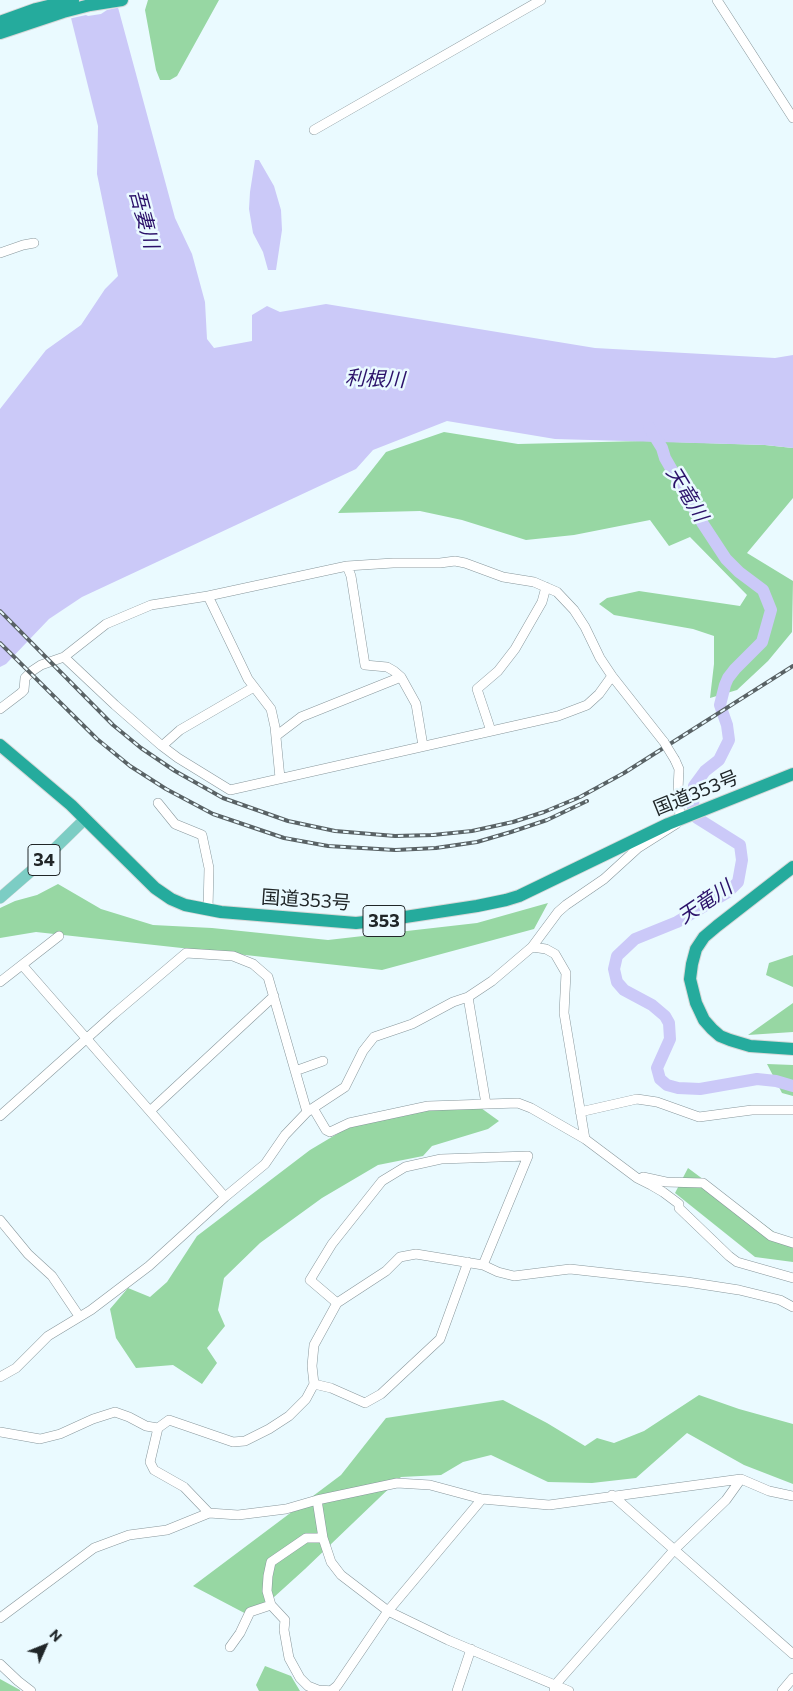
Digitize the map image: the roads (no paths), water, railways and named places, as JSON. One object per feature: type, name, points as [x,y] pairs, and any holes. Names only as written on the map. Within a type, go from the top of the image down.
[{"type":"highway","points":[[0,22],[36,9],[72,0]]},
{"type":"highway","points":[[0,33],[82,7],[122,0]]},
{"type":"highway","name":"国道353号","points":[[0,745],[85,819],[155,888],[170,899],[185,905],[208,910],[356,923],[506,900],[533,890],[616,848],[684,817],[793,774]]},
{"type":"highway","points":[[793,867],[704,937],[696,949],[690,979],[696,1003],[704,1020],[720,1036],[750,1046],[793,1049]]},
{"type":"main road","name":"34","points":[[0,898],[38,865],[85,819]]},
{"type":"street","points":[[314,130],[541,0]]},
{"type":"street","points":[[717,0],[793,118]]},
{"type":"street","points":[[0,253],[34,243]]},
{"type":"street","points":[[0,709],[24,690],[25,678],[32,671],[64,657],[100,627],[152,605],[208,596],[347,566],[465,562],[503,577],[534,582],[546,587],[557,592],[574,610],[612,676],[664,742],[675,760],[679,769],[678,790],[684,817],[670,829],[638,848],[604,879],[566,905],[558,912],[532,947],[492,981],[468,997],[453,1002],[412,1024],[374,1038],[363,1051],[345,1087],[310,1110],[285,1135],[265,1164],[225,1197],[149,1266],[91,1310],[48,1336],[16,1368],[0,1377]]},
{"type":"street","points":[[347,566],[351,576],[365,665],[387,667],[401,678],[416,704],[423,746]]},
{"type":"street","points":[[491,730],[477,689],[498,671],[515,649],[542,602],[546,587]]},
{"type":"street","points":[[208,596],[248,679],[271,709],[280,778]]},
{"type":"street","points":[[64,657],[162,746],[230,790],[558,716],[587,705],[599,694],[612,676]]},
{"type":"street","points":[[276,736],[301,717],[401,678]]},
{"type":"street","points":[[162,746],[180,730],[254,687]]},
{"type":"street","points":[[158,803],[175,824],[202,835],[209,868],[208,910]]},
{"type":"street","points":[[0,982],[60,936]]},
{"type":"street","points":[[532,947],[546,949],[555,954],[566,973],[564,1013],[584,1139]]},
{"type":"street","points":[[0,1116],[186,953],[233,956],[253,964],[268,977],[296,1071],[310,1110],[326,1130],[330,1132],[349,1123],[428,1106],[518,1103],[531,1108],[584,1139],[631,1174],[651,1184],[679,1204],[679,1208],[738,1262],[793,1278]]},
{"type":"street","points":[[23,966],[225,1197]]},
{"type":"street","points":[[150,1111],[274,996]]},
{"type":"street","points":[[468,997],[486,1104]]},
{"type":"street","points":[[296,1071],[323,1061]]},
{"type":"street","points":[[580,1112],[637,1100],[657,1102],[699,1117],[752,1110],[793,1110]]},
{"type":"street","points":[[337,1303],[310,1280],[332,1244],[382,1182],[405,1167],[441,1159],[528,1156],[483,1264]]},
{"type":"street","points":[[631,1174],[666,1182],[703,1183],[771,1236],[793,1243]]},
{"type":"street","points":[[0,1220],[28,1254],[52,1276],[79,1316]]},
{"type":"street","points":[[209,1513],[184,1487],[154,1470],[150,1462],[158,1428],[169,1420],[234,1442],[245,1441],[289,1416],[306,1399],[314,1384],[312,1366],[314,1345],[337,1303],[386,1272],[400,1257],[416,1254],[483,1264],[498,1272],[514,1276],[570,1269],[687,1282],[747,1292],[780,1300],[793,1307]]},
{"type":"street","points":[[314,1384],[331,1388],[366,1403],[382,1394],[440,1340],[468,1262]]},
{"type":"street","points":[[0,1432],[40,1439],[60,1434],[93,1419],[115,1412],[146,1426],[158,1428]]},
{"type":"street","points":[[0,1618],[94,1548],[129,1535],[167,1530],[209,1513],[238,1515],[286,1509],[317,1500],[397,1483],[430,1485],[482,1498],[549,1505],[742,1479],[769,1492],[793,1496]]},
{"type":"street","points":[[555,1688],[675,1550],[726,1500],[742,1479]]},
{"type":"street","points":[[612,1495],[793,1654]]},
{"type":"street","points":[[323,1538],[306,1538],[271,1562],[267,1591],[271,1605],[285,1620],[284,1630],[289,1658],[300,1678],[308,1686],[318,1690],[334,1690],[388,1611],[482,1498]]},
{"type":"street","points":[[317,1500],[323,1538],[331,1562],[341,1575],[388,1611],[555,1688],[569,1691]]},
{"type":"street","points":[[230,1647],[240,1634],[250,1612],[271,1605]]},
{"type":"street","points":[[457,1691],[471,1649]]},
{"type":"street","points":[[0,1664],[31,1691]]},
{"type":"street","points":[[782,1691],[793,1678]]},
{"type":"water","points":[[116,0],[175,218],[192,254],[205,302],[207,339],[214,348],[252,341],[252,315],[267,306],[280,312],[326,304],[595,348],[775,358],[793,355],[793,448],[765,445],[555,439],[447,421],[373,450],[356,469],[82,597],[49,619],[6,664],[0,667],[0,409],[46,350],[81,325],[105,289],[118,276],[97,174],[98,126],[71,18]]},
{"type":"water","points":[[255,160],[259,160],[274,186],[281,210],[282,230],[276,270],[268,270],[263,252],[253,233],[249,209]]},
{"type":"waterway","name":"天竜川","points":[[649,427],[703,524],[726,559],[739,572],[763,590],[771,610],[762,642],[735,669],[725,685],[720,705],[727,725],[729,740],[719,760],[705,771],[694,786],[693,808],[697,818],[740,845],[742,860],[738,882],[728,892],[677,922],[635,939],[617,956],[614,969],[617,982],[624,990],[652,1005],[665,1016],[669,1023],[670,1039],[657,1068],[660,1079],[667,1085],[678,1088],[700,1089],[757,1079],[776,1081],[793,1086]]},
{"type":"railway","points":[[0,611],[113,725],[141,748],[175,771],[223,798],[288,821],[335,831],[395,836],[472,831],[513,822],[580,797],[624,773],[793,666]]},
{"type":"railway","points":[[0,643],[97,739],[130,766],[166,789],[213,814],[284,838],[328,846],[395,850],[436,848],[477,842],[511,832],[547,820],[587,801]]},
{"type":"water label","name":"吾妻川","points":[[144,219]]},
{"type":"water label","name":"利根川","points":[[375,379]]}]
